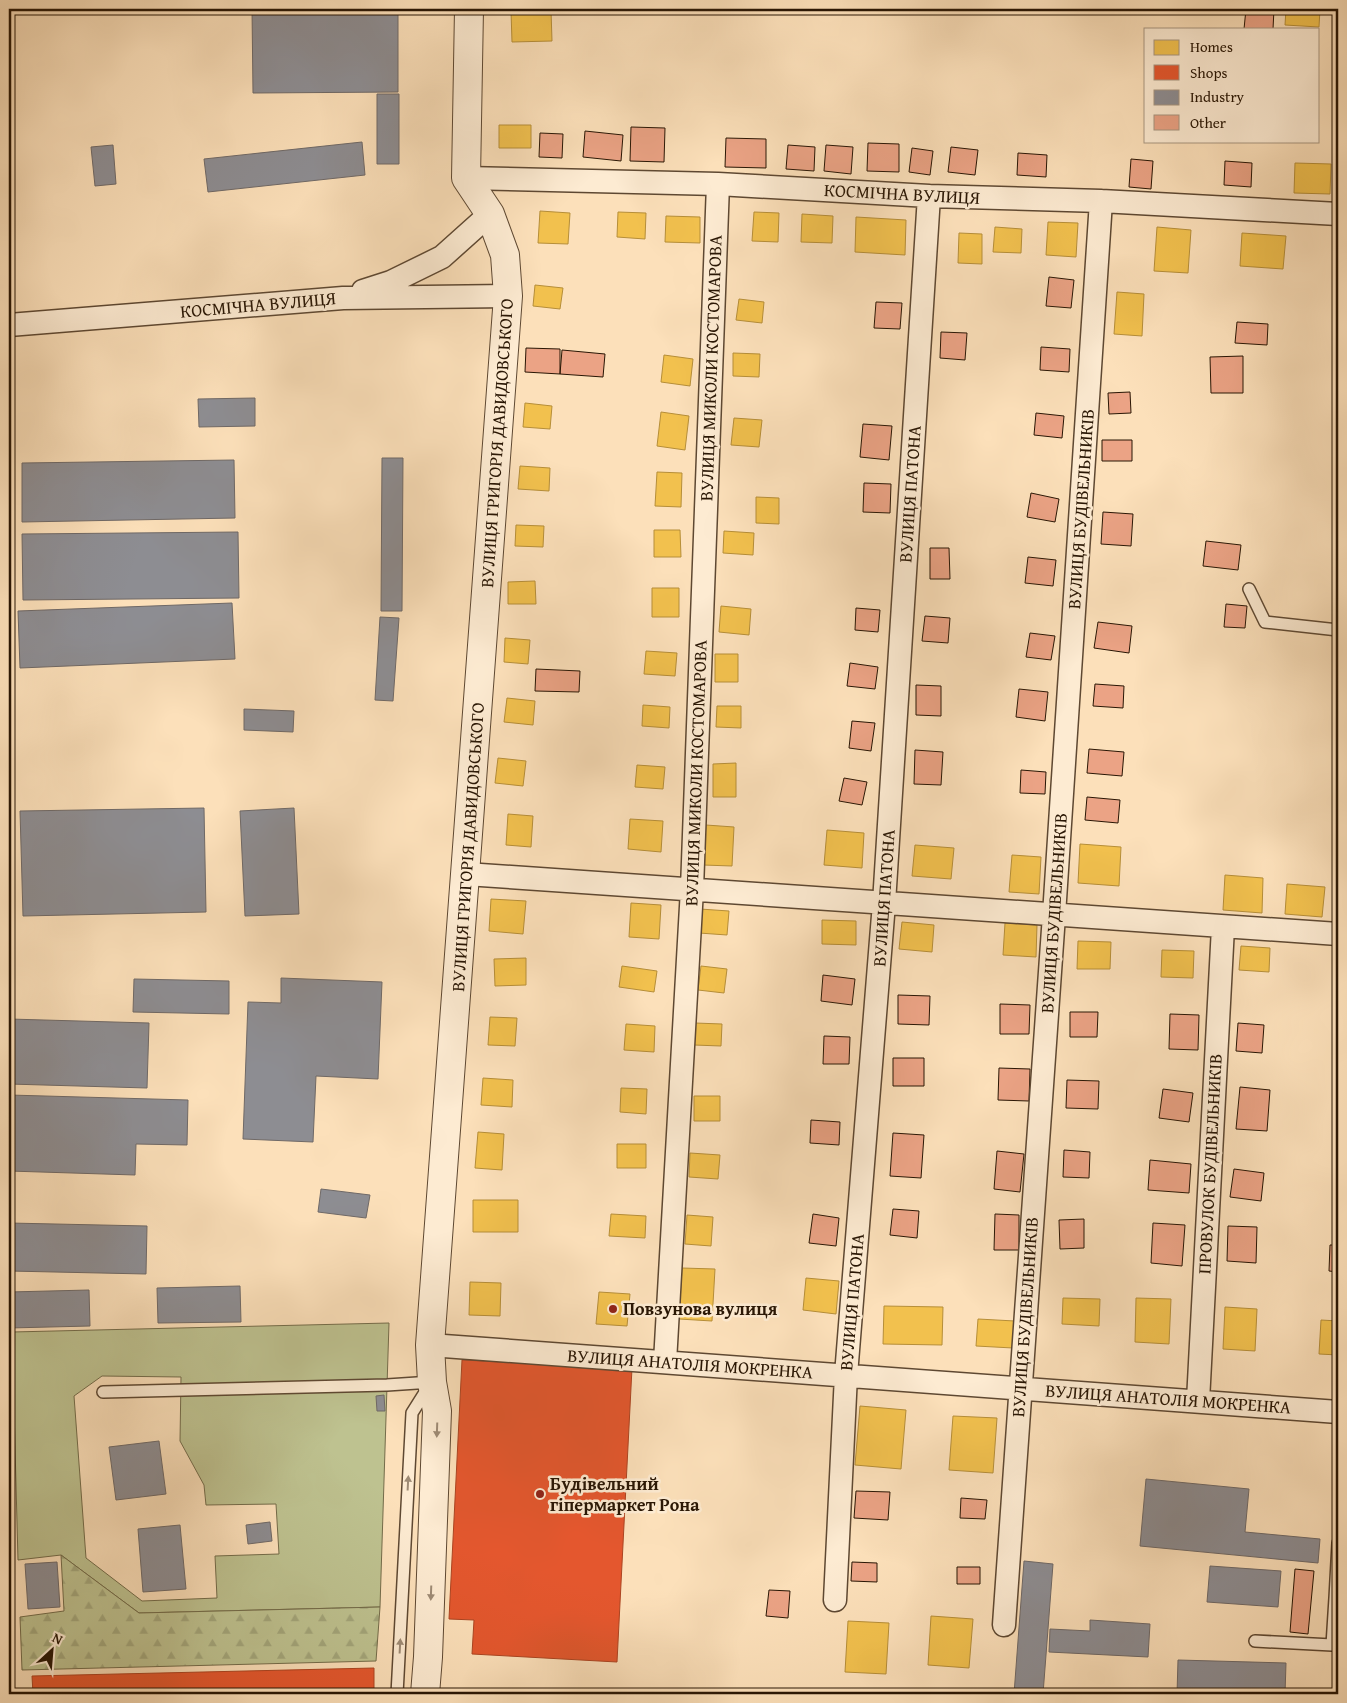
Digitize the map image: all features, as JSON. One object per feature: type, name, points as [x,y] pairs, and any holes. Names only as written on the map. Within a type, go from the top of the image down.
[{"type":"street","points":[[466,178],[469,9]]},
{"type":"street","name":"КОСМІЧНА ВУЛИЦЯ","points":[[466,178],[718,184],[929,196],[1101,201],[1338,214]]},
{"type":"street","name":"ВУЛИЦЯ ГРИГОРІЯ ДАВИДОВСЬКОГО","points":[[415,1675],[438,1411],[432,1382],[430,1345],[508,296],[505,254],[490,214],[466,178]]},
{"type":"street","name":"ВУЛИЦЯ МИКОЛИ КОСТОМАРОВА","points":[[665,1362],[692,889],[718,184]]},
{"type":"street","name":"ВУЛИЦЯ ПАТОНА","points":[[834,1600],[846,1376],[884,903],[929,196]]},
{"type":"street","name":"ВУЛИЦЯ БУДІВЕЛЬНИКІВ","points":[[1004,1625],[1054,915],[1101,201]]},
{"type":"street","points":[[343,298],[392,282],[442,257],[490,214]]},
{"type":"street","name":"КОСМІЧНА ВУЛИЦЯ","points":[[9,325],[343,298],[508,296]]},
{"type":"street","points":[[466,874],[1338,934]]},
{"type":"street","name":"ПРОВУЛОК БУДІВЕЛЬНИКІВ","points":[[1198,1401],[1223,926]]},
{"type":"street","name":"ВУЛИЦЯ АНАТОЛІЯ МОКРЕНКА","points":[[430,1345],[1338,1412]]},
{"type":"lane","points":[[1250,590],[1265,622],[1338,630]]},
{"type":"lane","points":[[103,1392],[387,1385],[432,1382]]},
{"type":"lane","points":[[1255,1641],[1332,1645],[1337,1598],[1338,1543]]},
{"type":"lane","points":[[397,1694],[415,1675]]},
{"type":"green space","points":[[389,1323],[380,1607],[139,1613],[61,1555],[18,1560],[12,1332]],"holes":[[[102,1376],[181,1377],[180,1441],[204,1485],[206,1505],[276,1504],[279,1554],[215,1556],[217,1598],[142,1601],[86,1558],[74,1396]]]},
{"type":"green space","points":[[61,1555],[139,1613],[380,1607],[376,1661],[22,1670],[20,1617],[64,1611]]},
{"type":"building: Homes","points":[[1286,9],[1320,9],[1319,27],[1285,25]]},
{"type":"building: Homes","points":[[551,10],[552,41],[512,42],[511,11]]},
{"type":"building: Homes","points":[[499,125],[531,125],[531,148],[499,148]]},
{"type":"building: Homes","points":[[1295,163],[1331,164],[1330,194],[1294,193]]},
{"type":"building: Homes","points":[[540,211],[570,213],[568,244],[538,243]]},
{"type":"building: Homes","points":[[618,212],[646,213],[645,239],[617,237]]},
{"type":"building: Homes","points":[[754,212],[779,213],[778,242],[752,241]]},
{"type":"building: Homes","points":[[802,214],[833,216],[832,243],[801,242]]},
{"type":"building: Homes","points":[[666,216],[700,217],[700,243],[665,242]]},
{"type":"building: Homes","points":[[856,217],[906,220],[905,255],[855,252]]},
{"type":"building: Homes","points":[[1048,222],[1078,223],[1076,257],[1046,255]]},
{"type":"building: Homes","points":[[995,227],[1022,229],[1021,253],[993,252]]},
{"type":"building: Homes","points":[[1157,227],[1191,230],[1188,273],[1154,271]]},
{"type":"building: Homes","points":[[959,233],[982,234],[982,264],[958,263]]},
{"type":"building: Homes","points":[[1242,233],[1286,236],[1283,269],[1240,266]]},
{"type":"building: Homes","points":[[535,285],[563,288],[560,309],[533,306]]},
{"type":"building: Homes","points":[[1117,292],[1144,294],[1142,336],[1114,334]]},
{"type":"building: Homes","points":[[739,299],[764,302],[762,323],[736,320]]},
{"type":"building: Homes","points":[[733,353],[760,354],[759,377],[733,376]]},
{"type":"building: Homes","points":[[664,355],[693,359],[690,386],[661,382]]},
{"type":"building: Homes","points":[[525,403],[552,406],[550,429],[523,427]]},
{"type":"building: Homes","points":[[661,412],[689,416],[685,450],[657,446]]},
{"type":"building: Homes","points":[[734,418],[762,420],[759,447],[731,445]]},
{"type":"building: Homes","points":[[520,466],[550,468],[549,491],[518,489]]},
{"type":"building: Homes","points":[[657,472],[682,473],[681,507],[655,506]]},
{"type":"building: Homes","points":[[756,497],[779,498],[779,524],[756,523]]},
{"type":"building: Homes","points":[[516,525],[544,526],[543,547],[515,546]]},
{"type":"building: Homes","points":[[654,530],[680,530],[681,557],[654,557]]},
{"type":"building: Homes","points":[[724,531],[754,533],[753,555],[723,553]]},
{"type":"building: Homes","points":[[535,581],[536,604],[508,604],[508,582]]},
{"type":"building: Homes","points":[[652,588],[679,588],[679,617],[652,617]]},
{"type":"building: Homes","points":[[721,606],[751,609],[749,635],[719,632]]},
{"type":"building: Homes","points":[[505,638],[530,640],[528,664],[504,662]]},
{"type":"building: Homes","points":[[646,651],[677,653],[675,676],[644,674]]},
{"type":"building: Homes","points":[[715,654],[738,654],[738,682],[715,682]]},
{"type":"building: Homes","points":[[507,698],[535,701],[533,725],[504,722]]},
{"type":"building: Homes","points":[[643,705],[670,707],[669,728],[642,726]]},
{"type":"building: Homes","points":[[717,706],[741,706],[741,728],[716,727]]},
{"type":"building: Homes","points":[[498,758],[526,761],[523,786],[495,783]]},
{"type":"building: Homes","points":[[736,763],[736,797],[713,797],[713,764]]},
{"type":"building: Homes","points":[[637,765],[665,767],[663,789],[635,787]]},
{"type":"building: Homes","points":[[508,814],[533,816],[531,847],[506,845]]},
{"type":"building: Homes","points":[[630,819],[663,821],[661,852],[628,849]]},
{"type":"building: Homes","points":[[706,825],[734,827],[732,866],[703,865]]},
{"type":"building: Homes","points":[[827,830],[864,833],[862,868],[824,865]]},
{"type":"building: Homes","points":[[1080,844],[1121,847],[1119,886],[1078,883]]},
{"type":"building: Homes","points":[[915,845],[954,848],[951,879],[912,876]]},
{"type":"building: Homes","points":[[1012,855],[1041,857],[1039,894],[1009,892]]},
{"type":"building: Homes","points":[[1225,875],[1263,878],[1262,913],[1223,910]]},
{"type":"building: Homes","points":[[1287,884],[1325,887],[1322,917],[1285,914]]},
{"type":"building: Homes","points":[[491,899],[526,901],[523,934],[489,931]]},
{"type":"building: Homes","points":[[631,903],[661,905],[659,939],[629,937]]},
{"type":"building: Homes","points":[[700,909],[729,911],[727,935],[699,933]]},
{"type":"building: Homes","points":[[822,920],[856,921],[856,945],[822,944]]},
{"type":"building: Homes","points":[[902,922],[934,925],[932,952],[899,949]]},
{"type":"building: Homes","points":[[1005,923],[1037,925],[1036,957],[1003,955]]},
{"type":"building: Homes","points":[[1078,941],[1111,942],[1110,969],[1077,969]]},
{"type":"building: Homes","points":[[1241,946],[1270,948],[1269,972],[1239,970]]},
{"type":"building: Homes","points":[[1162,950],[1194,951],[1193,978],[1161,977]]},
{"type":"building: Homes","points":[[526,958],[526,985],[495,986],[494,959]]},
{"type":"building: Homes","points":[[622,966],[657,971],[654,992],[619,987]]},
{"type":"building: Homes","points":[[701,966],[727,969],[724,993],[698,990]]},
{"type":"building: Homes","points":[[490,1017],[517,1018],[515,1046],[488,1045]]},
{"type":"building: Homes","points":[[695,1023],[722,1024],[721,1046],[694,1045]]},
{"type":"building: Homes","points":[[626,1024],[655,1026],[654,1052],[624,1050]]},
{"type":"building: Homes","points":[[483,1078],[513,1080],[512,1107],[481,1105]]},
{"type":"building: Homes","points":[[621,1088],[647,1089],[646,1114],[620,1112]]},
{"type":"building: Homes","points":[[694,1096],[720,1096],[720,1121],[694,1121]]},
{"type":"building: Homes","points":[[478,1132],[504,1134],[502,1170],[475,1168]]},
{"type":"building: Homes","points":[[617,1144],[646,1144],[646,1168],[617,1168]]},
{"type":"building: Homes","points":[[690,1153],[720,1155],[718,1179],[689,1177]]},
{"type":"building: Homes","points":[[473,1200],[518,1200],[518,1232],[473,1232]]},
{"type":"building: Homes","points":[[611,1214],[646,1216],[645,1238],[609,1236]]},
{"type":"building: Homes","points":[[687,1215],[713,1217],[711,1246],[685,1244]]},
{"type":"building: Homes","points":[[682,1268],[715,1269],[712,1321],[679,1319]]},
{"type":"building: Homes","points":[[806,1278],[839,1281],[836,1314],[803,1310]]},
{"type":"building: Homes","points":[[470,1282],[501,1283],[500,1316],[469,1315]]},
{"type":"building: Homes","name":"Повзунова вулиця","points":[[599,1292],[630,1294],[627,1326],[596,1324]]},
{"type":"building: Homes","points":[[1063,1298],[1100,1299],[1099,1326],[1062,1324]]},
{"type":"building: Homes","points":[[1136,1298],[1171,1299],[1169,1344],[1135,1342]]},
{"type":"building: Homes","points":[[884,1306],[943,1307],[942,1345],[883,1344]]},
{"type":"building: Homes","points":[[1225,1307],[1257,1309],[1255,1351],[1223,1349]]},
{"type":"building: Homes","points":[[978,1319],[1015,1321],[1013,1348],[976,1346]]},
{"type":"building: Homes","points":[[1321,1320],[1338,1321],[1338,1355],[1319,1354]]},
{"type":"building: Homes","points":[[860,1406],[906,1410],[901,1469],[855,1465]]},
{"type":"building: Homes","points":[[953,1416],[997,1418],[993,1473],[949,1470]]},
{"type":"building: Homes","points":[[931,1616],[973,1619],[969,1668],[928,1665]]},
{"type":"building: Homes","points":[[848,1621],[889,1623],[886,1674],[845,1672]]},
{"type":"building: Shops","name":"Будівельний гіпермаркет Рона","points":[[462,1360],[632,1368],[617,1662],[472,1654],[474,1620],[449,1619]]},
{"type":"building: Shops","points":[[374,1668],[374,1694],[33,1694],[32,1676]]},
{"type":"building: Industry","points":[[252,9],[398,9],[398,92],[253,93]]},
{"type":"building: Industry","points":[[377,94],[399,94],[399,164],[377,164]]},
{"type":"building: Industry","points":[[362,142],[365,175],[208,192],[204,159]]},
{"type":"building: Industry","points":[[113,145],[116,184],[95,186],[91,147]]},
{"type":"building: Industry","points":[[255,398],[255,426],[199,427],[198,399]]},
{"type":"building: Industry","points":[[382,458],[403,458],[402,611],[381,611]]},
{"type":"building: Industry","points":[[234,460],[235,518],[22,522],[22,463]]},
{"type":"building: Industry","points":[[238,532],[239,598],[23,600],[22,534]]},
{"type":"building: Industry","points":[[232,603],[235,659],[20,668],[18,611]]},
{"type":"building: Industry","points":[[380,617],[399,618],[393,701],[375,700]]},
{"type":"building: Industry","points":[[244,709],[294,711],[293,732],[244,730]]},
{"type":"building: Industry","points":[[204,808],[206,912],[23,916],[20,811]]},
{"type":"building: Industry","points":[[294,808],[299,914],[245,916],[240,811]]},
{"type":"building: Industry","points":[[281,978],[382,982],[378,1079],[316,1076],[313,1142],[243,1139],[248,1002],[281,1003]]},
{"type":"building: Industry","points":[[134,979],[229,981],[229,1014],[133,1012]]},
{"type":"building: Industry","points":[[9,1019],[149,1023],[147,1088],[9,1084]]},
{"type":"building: Industry","points":[[9,1095],[188,1100],[187,1145],[136,1144],[135,1175],[9,1171]]},
{"type":"building: Industry","points":[[321,1189],[370,1195],[366,1218],[318,1212]]},
{"type":"building: Industry","points":[[9,1223],[147,1226],[146,1274],[9,1271]]},
{"type":"building: Industry","points":[[240,1286],[241,1322],[158,1323],[157,1288]]},
{"type":"building: Industry","points":[[89,1290],[90,1326],[9,1328],[9,1292]]},
{"type":"building: Industry","points":[[9,1332],[12,1431],[9,1431]]},
{"type":"building: Industry","points":[[384,1395],[385,1411],[377,1411],[376,1396]]},
{"type":"building: Industry","points":[[9,1431],[12,1521],[9,1521]]},
{"type":"building: Industry","points":[[159,1441],[166,1494],[116,1500],[109,1447]]},
{"type":"building: Industry","points":[[1146,1479],[1249,1489],[1245,1532],[1320,1539],[1318,1563],[1140,1546]]},
{"type":"building: Industry","points":[[270,1522],[272,1541],[248,1544],[246,1525]]},
{"type":"building: Industry","points":[[180,1525],[186,1589],[143,1592],[138,1529]]},
{"type":"building: Industry","points":[[1024,1561],[1053,1564],[1043,1694],[1014,1694]]},
{"type":"building: Industry","points":[[57,1562],[60,1607],[28,1609],[25,1564]]},
{"type":"building: Industry","points":[[1210,1566],[1281,1571],[1278,1607],[1207,1602]]},
{"type":"building: Industry","points":[[1090,1620],[1150,1624],[1148,1657],[1049,1652],[1050,1629],[1090,1631]]},
{"type":"building: Industry","points":[[1178,1660],[1286,1663],[1285,1694],[1177,1694]]},
{"type":"building: Other","points":[[1246,9],[1274,9],[1273,28],[1244,28]]},
{"type":"building: Other","points":[[631,127],[665,128],[664,162],[630,161]]},
{"type":"building: Other","points":[[585,131],[623,135],[621,161],[583,157]]},
{"type":"building: Other","points":[[540,133],[563,134],[562,158],[539,157]]},
{"type":"building: Other","points":[[726,138],[766,139],[766,168],[725,167]]},
{"type":"building: Other","points":[[868,143],[899,144],[899,172],[867,171]]},
{"type":"building: Other","points":[[788,145],[815,147],[814,171],[786,169]]},
{"type":"building: Other","points":[[826,145],[853,147],[851,174],[824,171]]},
{"type":"building: Other","points":[[951,147],[978,150],[975,175],[948,172]]},
{"type":"building: Other","points":[[912,148],[933,151],[930,175],[909,172]]},
{"type":"building: Other","points":[[1018,153],[1047,155],[1046,177],[1017,175]]},
{"type":"building: Other","points":[[1131,159],[1153,161],[1151,189],[1129,187]]},
{"type":"building: Other","points":[[1225,161],[1252,163],[1251,187],[1224,185]]},
{"type":"building: Other","points":[[1049,277],[1074,280],[1071,308],[1046,306]]},
{"type":"building: Other","points":[[876,302],[902,303],[900,329],[874,328]]},
{"type":"building: Other","points":[[1237,322],[1268,324],[1267,345],[1235,343]]},
{"type":"building: Other","points":[[941,332],[967,333],[965,360],[940,358]]},
{"type":"building: Other","points":[[1041,347],[1070,349],[1069,372],[1040,370]]},
{"type":"building: Other","points":[[526,348],[560,349],[560,374],[525,372]]},
{"type":"building: Other","points":[[562,350],[605,354],[603,377],[560,374]]},
{"type":"building: Other","points":[[1243,356],[1243,393],[1211,393],[1210,357]]},
{"type":"building: Other","points":[[1130,392],[1131,413],[1109,414],[1108,393]]},
{"type":"building: Other","points":[[1036,413],[1064,416],[1062,438],[1034,435]]},
{"type":"building: Other","points":[[863,424],[892,426],[889,460],[860,457]]},
{"type":"building: Other","points":[[1102,440],[1132,440],[1132,461],[1102,461]]},
{"type":"building: Other","points":[[864,483],[891,484],[890,513],[863,512]]},
{"type":"building: Other","points":[[1031,493],[1059,499],[1055,522],[1027,517]]},
{"type":"building: Other","points":[[1103,512],[1133,514],[1131,546],[1101,544]]},
{"type":"building: Other","points":[[1206,541],[1241,545],[1238,570],[1203,566]]},
{"type":"building: Other","points":[[930,548],[949,548],[950,579],[930,579]]},
{"type":"building: Other","points":[[1028,557],[1056,560],[1053,586],[1025,583]]},
{"type":"building: Other","points":[[1226,604],[1247,606],[1245,628],[1224,627]]},
{"type":"building: Other","points":[[856,608],[880,610],[878,632],[855,630]]},
{"type":"building: Other","points":[[925,616],[950,618],[948,643],[922,641]]},
{"type":"building: Other","points":[[1098,622],[1132,626],[1129,653],[1094,648]]},
{"type":"building: Other","points":[[1030,633],[1055,636],[1051,660],[1026,657]]},
{"type":"building: Other","points":[[850,663],[878,667],[875,689],[847,686]]},
{"type":"building: Other","points":[[536,669],[580,671],[579,692],[535,691]]},
{"type":"building: Other","points":[[1095,684],[1124,686],[1123,708],[1093,706]]},
{"type":"building: Other","points":[[916,685],[941,686],[941,716],[916,715]]},
{"type":"building: Other","points":[[1019,689],[1048,692],[1045,721],[1016,717]]},
{"type":"building: Other","points":[[852,721],[875,723],[871,751],[849,748]]},
{"type":"building: Other","points":[[1089,749],[1124,752],[1122,776],[1087,773]]},
{"type":"building: Other","points":[[915,750],[943,752],[941,785],[914,784]]},
{"type":"building: Other","points":[[1021,770],[1046,772],[1045,794],[1020,793]]},
{"type":"building: Other","points":[[844,778],[867,782],[862,805],[839,801]]},
{"type":"building: Other","points":[[1087,797],[1120,800],[1118,823],[1085,820]]},
{"type":"building: Other","points":[[823,975],[855,979],[852,1005],[821,1001]]},
{"type":"building: Other","points":[[898,995],[930,996],[929,1025],[898,1024]]},
{"type":"building: Other","points":[[1000,1004],[1030,1005],[1029,1034],[1000,1034]]},
{"type":"building: Other","points":[[1070,1012],[1098,1012],[1097,1037],[1070,1037]]},
{"type":"building: Other","points":[[1170,1014],[1199,1015],[1198,1050],[1169,1049]]},
{"type":"building: Other","points":[[1238,1023],[1264,1025],[1262,1053],[1236,1051]]},
{"type":"building: Other","points":[[824,1036],[850,1037],[849,1064],[823,1064]]},
{"type":"building: Other","points":[[893,1058],[924,1058],[924,1086],[893,1086]]},
{"type":"building: Other","points":[[999,1068],[1030,1069],[1029,1101],[998,1100]]},
{"type":"building: Other","points":[[1067,1080],[1099,1081],[1098,1109],[1066,1108]]},
{"type":"building: Other","points":[[1240,1087],[1270,1090],[1267,1131],[1236,1129]]},
{"type":"building: Other","points":[[1163,1089],[1193,1093],[1189,1122],[1159,1118]]},
{"type":"building: Other","points":[[811,1120],[840,1122],[839,1145],[810,1143]]},
{"type":"building: Other","points":[[893,1133],[924,1135],[921,1178],[890,1176]]},
{"type":"building: Other","points":[[1064,1150],[1090,1152],[1089,1178],[1063,1177]]},
{"type":"building: Other","points":[[997,1151],[1024,1154],[1020,1192],[994,1189]]},
{"type":"building: Other","points":[[1150,1160],[1191,1164],[1189,1193],[1148,1190]]},
{"type":"building: Other","points":[[1335,1167],[1338,1167],[1338,1204],[1335,1204]]},
{"type":"building: Other","points":[[1234,1169],[1264,1173],[1261,1201],[1230,1197]]},
{"type":"building: Other","points":[[893,1209],[919,1211],[917,1238],[890,1235]]},
{"type":"building: Other","points":[[813,1214],[839,1218],[836,1246],[809,1243]]},
{"type":"building: Other","points":[[995,1214],[1019,1215],[1019,1250],[994,1250]]},
{"type":"building: Other","points":[[1084,1219],[1084,1248],[1060,1249],[1059,1220]]},
{"type":"building: Other","points":[[1153,1223],[1185,1225],[1182,1266],[1151,1263]]},
{"type":"building: Other","points":[[1228,1226],[1257,1227],[1256,1263],[1227,1261]]},
{"type":"building: Other","points":[[1330,1245],[1338,1245],[1338,1272],[1329,1271]]},
{"type":"building: Other","points":[[856,1491],[890,1492],[888,1520],[854,1518]]},
{"type":"building: Other","points":[[961,1498],[987,1500],[985,1519],[960,1518]]},
{"type":"building: Other","points":[[852,1562],[877,1563],[877,1582],[851,1581]]},
{"type":"building: Other","points":[[957,1567],[980,1567],[980,1584],[957,1584]]},
{"type":"building: Other","points":[[1295,1569],[1314,1571],[1308,1634],[1290,1632]]},
{"type":"building: Other","points":[[769,1590],[790,1591],[788,1618],[766,1616]]},
{"type":"place","name":"Повзунова вулиця","points":[[613,1309]]},
{"type":"place","name":"Будівельний гіпермаркет Рона","points":[[540,1494]]}]
